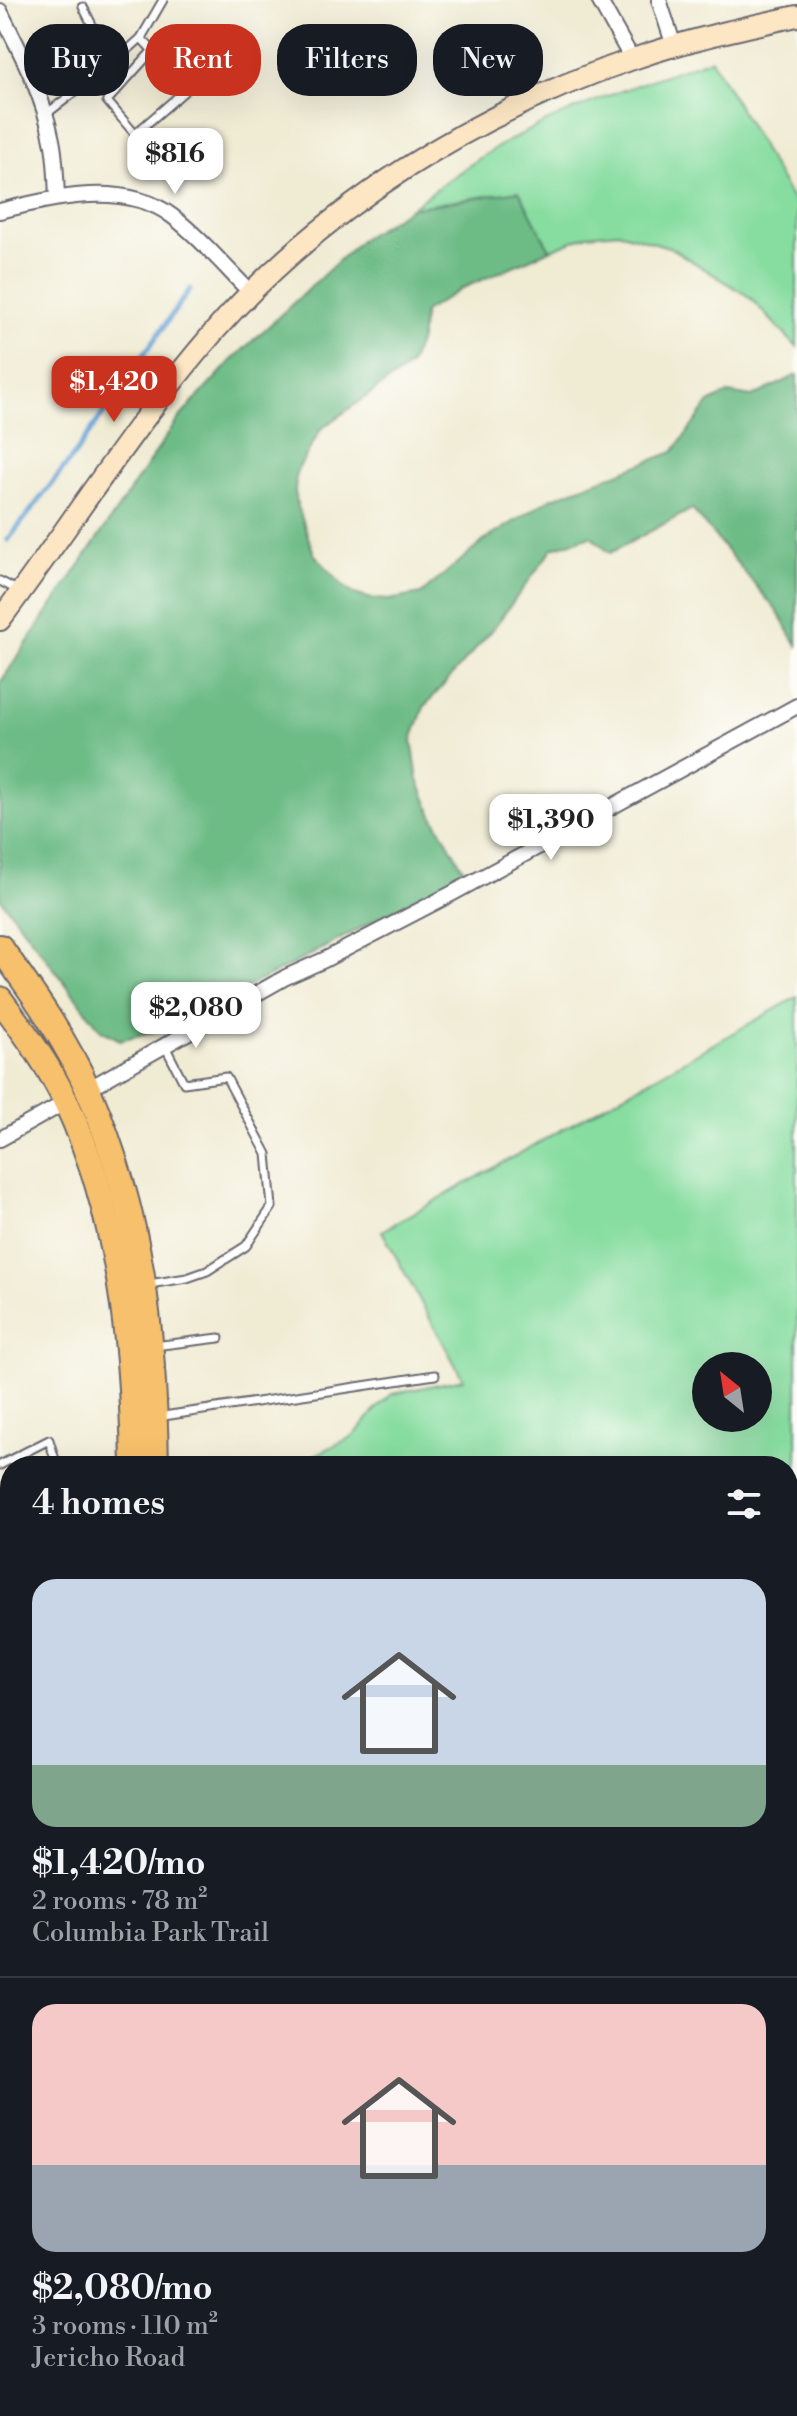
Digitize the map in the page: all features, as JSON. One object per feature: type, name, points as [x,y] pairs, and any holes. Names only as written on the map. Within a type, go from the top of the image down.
[{"type":"main road","points":[[0,620],[170,386],[214,332],[288,258],[354,205],[431,152],[534,98],[632,59],[797,16]]},
{"type":"main road","points":[[0,947],[45,1014],[88,1089],[122,1183],[144,1285],[152,1346],[156,1456]]},
{"type":"main road","points":[[0,999],[66,1102],[93,1175],[117,1267],[126,1316],[133,1456]]},
{"type":"main road","points":[[29,1040],[73,1088],[81,1091],[88,1089]]},
{"type":"street","points":[[599,0],[632,59]]},
{"type":"street","points":[[659,0],[674,46]]},
{"type":"street","points":[[0,11],[31,73],[46,114],[53,143],[57,197]]},
{"type":"street","points":[[0,211],[57,197],[105,194],[140,202],[171,215],[251,293]]},
{"type":"street","points":[[88,1089],[286,977],[453,893],[797,706]]},
{"type":"street","points":[[0,1139],[66,1102]]},
{"type":"lane","points":[[129,49],[141,38],[163,0]]},
{"type":"lane","points":[[83,7],[92,24]]},
{"type":"lane","points":[[141,38],[145,42]]},
{"type":"lane","points":[[153,50],[188,88],[135,134],[107,101],[153,50]]},
{"type":"lane","points":[[46,114],[70,96]]},
{"type":"lane","points":[[0,581],[21,592]]},
{"type":"lane","points":[[144,1285],[187,1278],[207,1271],[246,1246],[272,1207],[267,1154],[226,1077],[184,1083],[165,1046]]},
{"type":"lane","points":[[152,1346],[219,1338]]},
{"type":"lane","points":[[155,1417],[435,1375]]},
{"type":"lane","points":[[18,1456],[49,1440],[54,1456]]},
{"type":"green space","points":[[711,59],[797,208],[797,347],[748,296],[669,247],[618,232],[588,235],[550,250],[518,191],[411,208],[501,145],[552,119]]},
{"type":"green space","points":[[519,191],[550,250],[463,288],[424,312],[420,340],[409,366],[321,429],[296,473],[298,507],[314,554],[354,594],[389,600],[421,594],[485,540],[550,499],[673,452],[709,403],[728,393],[752,397],[797,375],[797,645],[777,611],[692,509],[610,553],[591,536],[553,548],[492,630],[424,707],[412,740],[418,780],[433,816],[465,872],[301,960],[163,1029],[120,1040],[101,1030],[0,898],[0,683],[179,418],[231,361],[362,239],[411,208]]},
{"type":"green space","points":[[797,997],[797,1456],[313,1456],[354,1436],[392,1394],[463,1379],[382,1231]]},
{"type":"waterway","points":[[8,540],[74,455],[190,289]]}]
